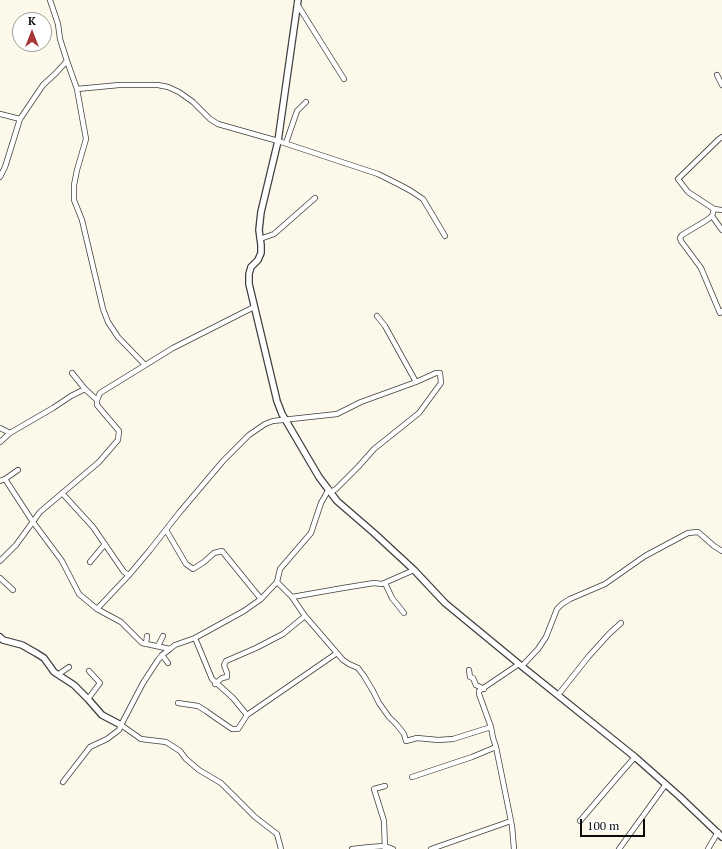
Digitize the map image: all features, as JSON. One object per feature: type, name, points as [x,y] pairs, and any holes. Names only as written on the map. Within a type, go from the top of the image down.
[{"type":"street","points":[[50,0],[58,24],[60,39],[77,89],[86,139],[74,185],[74,200],[82,220],[103,309],[108,322],[118,336],[145,365]]},
{"type":"street","points":[[298,2],[344,79]]},
{"type":"street","points":[[298,2],[278,141],[260,212],[259,230],[261,253],[258,260],[251,267],[249,274],[249,284],[254,307],[277,401],[282,414],[319,477],[337,501],[414,570],[445,603],[635,757],[720,834],[708,849]]},
{"type":"street","points":[[0,177],[5,167],[20,119],[43,85],[67,61]]},
{"type":"street","points":[[717,75],[722,85]]},
{"type":"street","points":[[77,89],[120,85],[158,85],[168,87],[179,92],[193,102],[218,124],[278,141],[378,174],[406,188],[422,200],[445,236]]},
{"type":"street","points":[[286,144],[297,111],[306,102]]},
{"type":"street","points":[[0,114],[20,119]]},
{"type":"street","points":[[722,137],[678,179],[688,192],[714,209],[722,210]]},
{"type":"street","points":[[260,239],[274,234],[315,198]]},
{"type":"street","points":[[714,209],[712,216],[682,234],[680,238],[701,268],[720,313],[722,311]]},
{"type":"street","points":[[712,216],[722,230]]},
{"type":"street","points":[[0,561],[16,545],[40,512],[100,462],[118,440],[119,431],[97,405],[97,400],[100,393],[173,348],[254,307]]},
{"type":"street","points":[[377,316],[385,326],[416,382]]},
{"type":"street","points":[[72,373],[85,389],[97,400]]},
{"type":"street","points":[[63,782],[90,747],[119,730],[143,683],[162,655],[170,649],[196,638],[244,611],[261,599],[278,582],[280,569],[311,533],[321,503],[330,491],[336,490],[374,449],[419,413],[441,383],[440,373],[436,373],[361,402],[337,414],[274,421],[265,424],[249,435],[223,461],[138,565],[97,609]]},
{"type":"street","points":[[0,442],[10,432],[85,389]]},
{"type":"street","points":[[0,428],[10,432]]},
{"type":"street","points":[[18,470],[2,480],[62,560],[79,594],[97,609],[121,622],[142,643],[170,649]]},
{"type":"street","points":[[62,493],[93,527],[124,572],[129,575]]},
{"type":"street","points":[[166,530],[186,564],[193,569],[214,553],[222,551],[261,599]]},
{"type":"street","points":[[514,849],[511,820],[496,747],[479,691],[520,665],[538,649],[546,637],[557,609],[570,599],[605,584],[645,556],[688,533],[698,532],[722,551]]},
{"type":"street","points":[[90,562],[105,544]]},
{"type":"street","points":[[292,597],[374,583],[382,584],[414,570]]},
{"type":"street","points":[[0,578],[13,590]]},
{"type":"street","points":[[278,582],[343,660],[358,668],[379,703],[404,734],[406,740],[417,738],[438,740],[453,738],[491,727]]},
{"type":"street","points":[[385,582],[392,598],[404,613]]},
{"type":"street","points":[[216,684],[222,678],[226,677],[227,673],[224,665],[226,662],[283,634],[305,616]]},
{"type":"street","points":[[558,695],[589,656],[621,623]]},
{"type":"street","points":[[146,644],[147,636]]},
{"type":"street","points":[[158,646],[163,636]]},
{"type":"street","points":[[0,637],[3,640],[22,645],[44,658],[54,672],[74,685],[102,715],[121,725],[141,739],[166,742],[180,751],[186,759],[199,770],[221,783],[255,817],[278,834],[281,849]]},
{"type":"street","points":[[196,638],[212,679],[233,698],[247,715]]},
{"type":"street","points":[[178,703],[198,706],[232,729],[238,729],[247,715],[337,653]]},
{"type":"street","points":[[162,655],[168,663]]},
{"type":"street","points":[[58,674],[69,667]]},
{"type":"street","points":[[469,670],[470,677],[473,678],[476,685],[484,689]]},
{"type":"street","points":[[88,699],[100,683],[89,671]]},
{"type":"street","points":[[412,777],[472,757],[496,747]]},
{"type":"street","points":[[580,821],[635,757]]},
{"type":"street","points":[[619,849],[666,784]]},
{"type":"street","points":[[385,786],[374,789],[384,821],[385,848]]},
{"type":"street","points":[[431,849],[511,820]]},
{"type":"street","points":[[352,849],[370,847],[393,849]]}]
